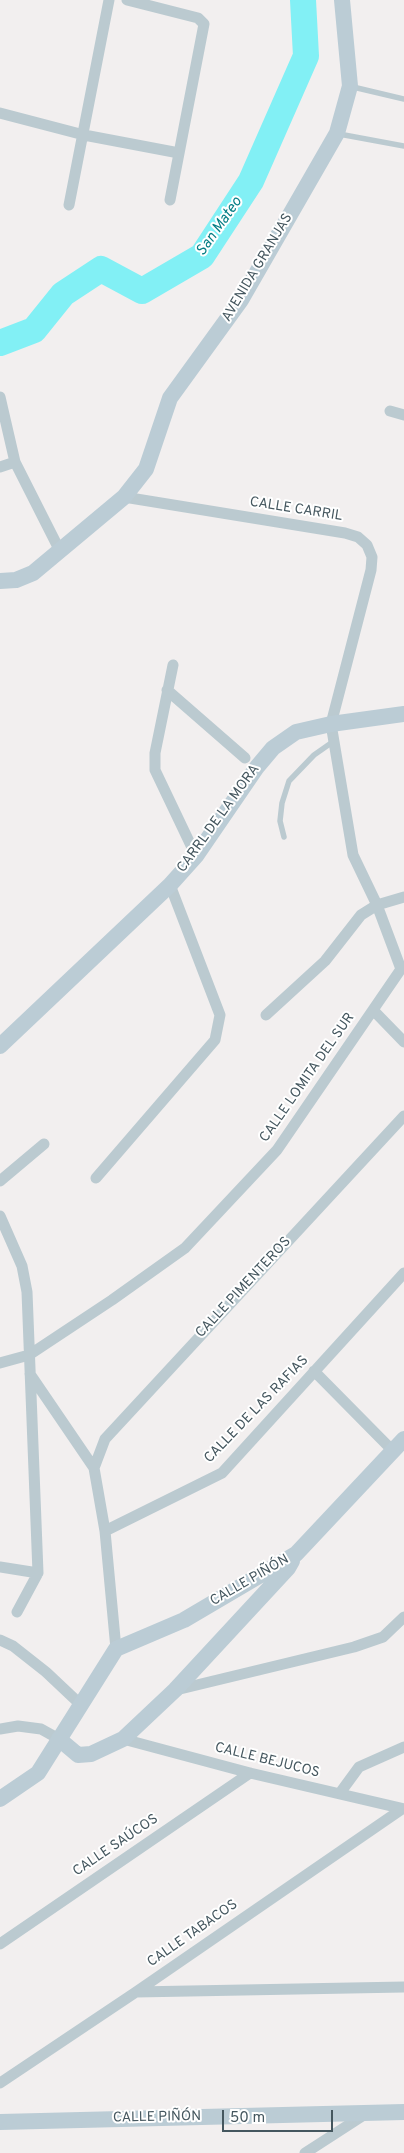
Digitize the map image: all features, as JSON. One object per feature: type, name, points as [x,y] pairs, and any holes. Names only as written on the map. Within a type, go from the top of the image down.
[{"type":"street","points":[[69,205],[109,0]]},
{"type":"street","points":[[127,0],[198,18],[204,24],[170,200]]},
{"type":"street","name":"AVENIDA GRANJAS","points":[[0,581],[16,580],[33,573],[124,497],[146,469],[170,398],[241,300],[337,133],[350,86],[342,0]]},
{"type":"street","points":[[0,113],[84,135],[179,153]]},
{"type":"street","points":[[0,398],[15,462],[60,551]]},
{"type":"street","points":[[390,411],[404,415]]},
{"type":"street","points":[[0,467],[15,462]]},
{"type":"street","name":"CALLE CARRIL","points":[[124,497],[345,533],[358,537],[367,545],[372,557],[371,570],[331,724]]},
{"type":"street","points":[[173,665],[166,690],[155,753],[155,770],[196,856]]},
{"type":"street","points":[[166,690],[245,758]]},
{"type":"street","name":"CARRL DE LA MORA","points":[[0,1046],[170,884],[196,856],[256,767],[272,748],[296,732],[331,724],[404,714]]},
{"type":"street","name":"CALLE LOMITA DEL SUR","points":[[29,1356],[185,1248],[277,1150],[401,969],[377,905],[353,855],[331,724]]},
{"type":"street","points":[[96,1178],[215,1040],[220,1015],[170,884]]},
{"type":"street","points":[[266,1014],[325,961],[361,915],[377,905],[404,897]]},
{"type":"street","points":[[374,1011],[404,1042]]},
{"type":"street","name":"CALLE PIMENTEROS","points":[[94,1468],[105,1439],[404,1116]]},
{"type":"street","points":[[0,1182],[44,1144]]},
{"type":"street","points":[[0,1216],[22,1266],[27,1292],[38,1573],[18,1612]]},
{"type":"street","name":"CALLE DE LAS RAFIAS","points":[[105,1531],[222,1473],[404,1273]]},
{"type":"street","points":[[0,1363],[29,1356]]},
{"type":"street","points":[[314,1371],[393,1451]]},
{"type":"street","points":[[0,1799],[38,1772],[116,1649],[105,1531],[94,1468],[30,1374]]},
{"type":"street","name":"CALLE PIÑÓN","points":[[116,1649],[184,1620],[296,1554],[404,1439]]},
{"type":"street","points":[[0,1729],[18,1726],[41,1729],[59,1739],[78,1755],[91,1754],[123,1739],[175,1690],[288,1568],[296,1554]]},
{"type":"street","points":[[0,1567],[38,1573]]},
{"type":"street","points":[[175,1690],[354,1647],[384,1637],[404,1617]]},
{"type":"street","points":[[0,1640],[13,1646],[46,1672],[81,1705]]},
{"type":"street","name":"CALLE BEJUCOS","points":[[123,1739],[250,1773],[403,1809]]},
{"type":"street","points":[[340,1793],[359,1767],[404,1747]]},
{"type":"street","name":"CALLE SAÚCOS","points":[[0,1944],[250,1773]]},
{"type":"street","name":"CALLE TABACOS","points":[[0,2083],[403,1809]]},
{"type":"street","points":[[136,1992],[404,1987]]},
{"type":"street","points":[[305,2153],[369,2112]]},
{"type":"street","name":"CALLE PIÑÓN","points":[[0,2122],[404,2112]]},
{"type":"lane","points":[[350,86],[404,99]]},
{"type":"lane","points":[[337,133],[404,146]]},
{"type":"lane","points":[[284,837],[280,821],[282,803],[289,781],[314,755],[334,741]]},
{"type":"waterway","name":"San Mateo","points":[[0,343],[34,330],[63,294],[101,269],[142,291],[202,256],[251,181],[306,56],[303,0]]}]
